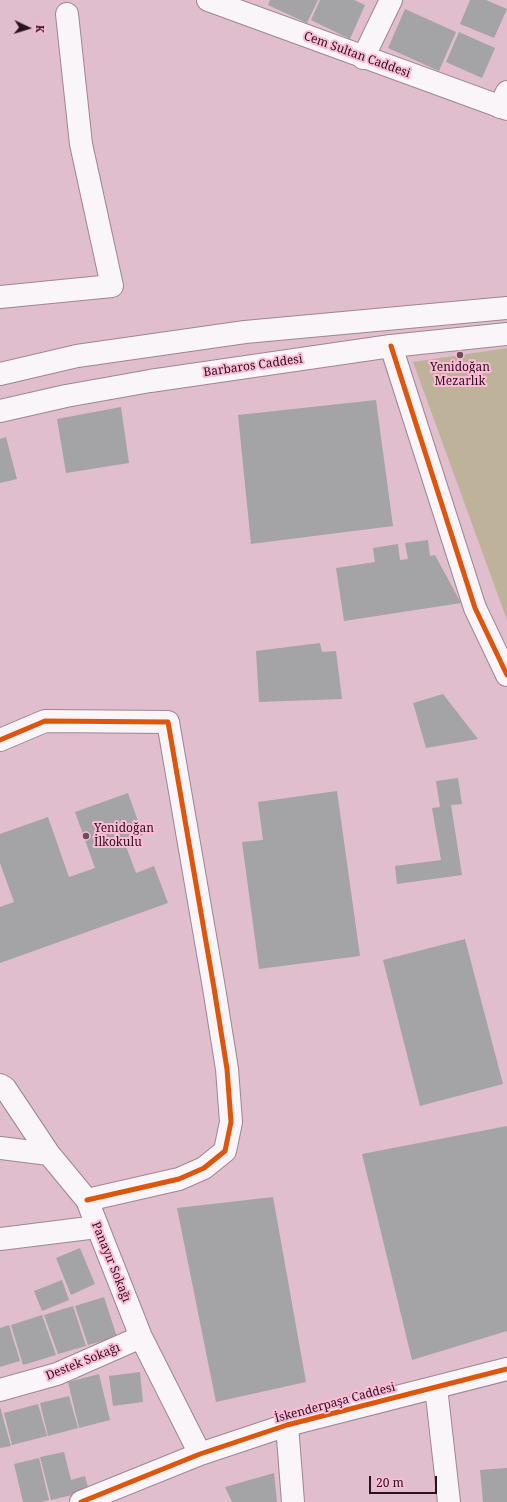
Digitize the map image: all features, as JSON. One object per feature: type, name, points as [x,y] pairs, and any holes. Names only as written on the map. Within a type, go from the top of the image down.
[{"type":"street","name":"Cem Sultan Caddesi","points":[[208,0],[235,5],[363,58],[505,103]]},
{"type":"street","points":[[363,58],[391,0]]},
{"type":"street","points":[[0,297],[18,294],[112,286],[82,144],[67,14]]},
{"type":"street","points":[[0,374],[77,356],[238,333],[507,308]]},
{"type":"street","name":"Barbaros Caddesi","points":[[0,411],[66,396],[150,381],[391,346],[507,334]]},
{"type":"street","points":[[391,346],[474,608],[507,675]]},
{"type":"street","points":[[0,740],[45,721],[168,722],[214,988],[232,1122],[225,1151],[204,1168],[179,1179],[87,1200]]},
{"type":"street","name":"Panayır Sokağı","points":[[0,1085],[5,1088],[49,1154],[87,1200],[141,1337],[200,1454]]},
{"type":"street","points":[[0,1148],[49,1154]]},
{"type":"street","points":[[0,1239],[98,1227]]},
{"type":"street","name":"Destek Sokağı","points":[[0,1390],[57,1374],[141,1337]]},
{"type":"street","name":"İskenderpaşa Caddesi","points":[[81,1502],[200,1454],[286,1425],[507,1369]]},
{"type":"street","points":[[436,1387],[449,1502]]},
{"type":"street","points":[[286,1425],[293,1502]]},
{"type":"shaded area","points":[[507,348],[507,620],[413,362]]},
{"type":"building","points":[[270,0],[318,0],[307,23],[268,5]]},
{"type":"building","points":[[320,0],[354,0],[365,5],[350,39],[311,20]]},
{"type":"building","points":[[470,0],[486,0],[507,9],[494,38],[460,24]]},
{"type":"building","points":[[405,9],[456,32],[439,71],[388,48]]},
{"type":"building","points":[[459,32],[495,48],[482,78],[446,62]]},
{"type":"building","points":[[376,400],[393,526],[251,544],[238,415]]},
{"type":"building","points":[[121,407],[129,463],[66,473],[57,419]]},
{"type":"building","points":[[6,437],[17,479],[0,483],[0,439]]},
{"type":"building","points":[[428,540],[430,556],[435,555],[461,603],[344,621],[336,568],[375,562],[373,548],[398,544],[400,560],[408,559],[405,543]]},
{"type":"building","points":[[320,643],[322,652],[336,651],[342,699],[259,702],[256,651]]},
{"type":"building","points":[[443,694],[478,739],[426,748],[413,703]]},
{"type":"building","points":[[458,778],[462,804],[451,805],[462,875],[397,884],[395,866],[441,860],[432,808],[440,807],[436,781]]},
{"type":"building","points":[[337,791],[360,956],[259,969],[242,842],[263,840],[258,802]]},
{"type":"building","points":[[128,793],[143,835],[124,841],[136,873],[154,866],[168,903],[0,963],[0,907],[14,902],[0,863],[0,834],[48,817],[69,877],[95,868],[75,812]]},
{"type":"building","points":[[465,939],[503,1084],[420,1106],[383,960]]},
{"type":"building","points":[[507,1126],[507,1331],[412,1360],[362,1154]]},
{"type":"building","points":[[273,1197],[306,1382],[216,1402],[177,1208]]},
{"type":"building","points":[[80,1248],[95,1284],[71,1295],[56,1258]]},
{"type":"building","points":[[62,1280],[69,1300],[42,1311],[34,1291]]},
{"type":"building","points":[[104,1297],[117,1337],[88,1345],[75,1306]]},
{"type":"building","points":[[73,1306],[86,1346],[58,1354],[44,1315]]},
{"type":"building","points":[[42,1315],[56,1355],[23,1365],[11,1325]]},
{"type":"building","points":[[9,1325],[20,1361],[0,1367],[0,1328]]},
{"type":"building","points":[[140,1372],[143,1402],[113,1406],[109,1376]]},
{"type":"building","points":[[99,1374],[110,1420],[79,1428],[68,1382]]},
{"type":"building","points":[[69,1396],[78,1428],[48,1436],[40,1403]]},
{"type":"building","points":[[38,1404],[47,1436],[12,1445],[4,1413]]},
{"type":"building","points":[[0,1407],[11,1446],[0,1448]]},
{"type":"building","points":[[64,1452],[71,1480],[85,1476],[89,1491],[51,1500],[40,1457]]},
{"type":"building","points":[[39,1458],[49,1500],[41,1502],[23,1502],[14,1464]]},
{"type":"building","points":[[507,1468],[507,1502],[483,1502],[480,1470]]},
{"type":"building","points":[[274,1473],[277,1502],[232,1502],[225,1487]]},
{"type":"cycle path","points":[[391,346],[475,608],[507,675]]},
{"type":"cycle path","points":[[0,740],[45,721],[168,722],[227,1069],[231,1122],[225,1151],[204,1168],[179,1179],[87,1200]]},
{"type":"cycle path","points":[[81,1502],[200,1454],[287,1425],[507,1369]]},
{"type":"place","name":"Yenidoğan Mezarlık","points":[[460,355]]},
{"type":"place","name":"Yenidoğan İlkokulu","points":[[86,836]]}]
